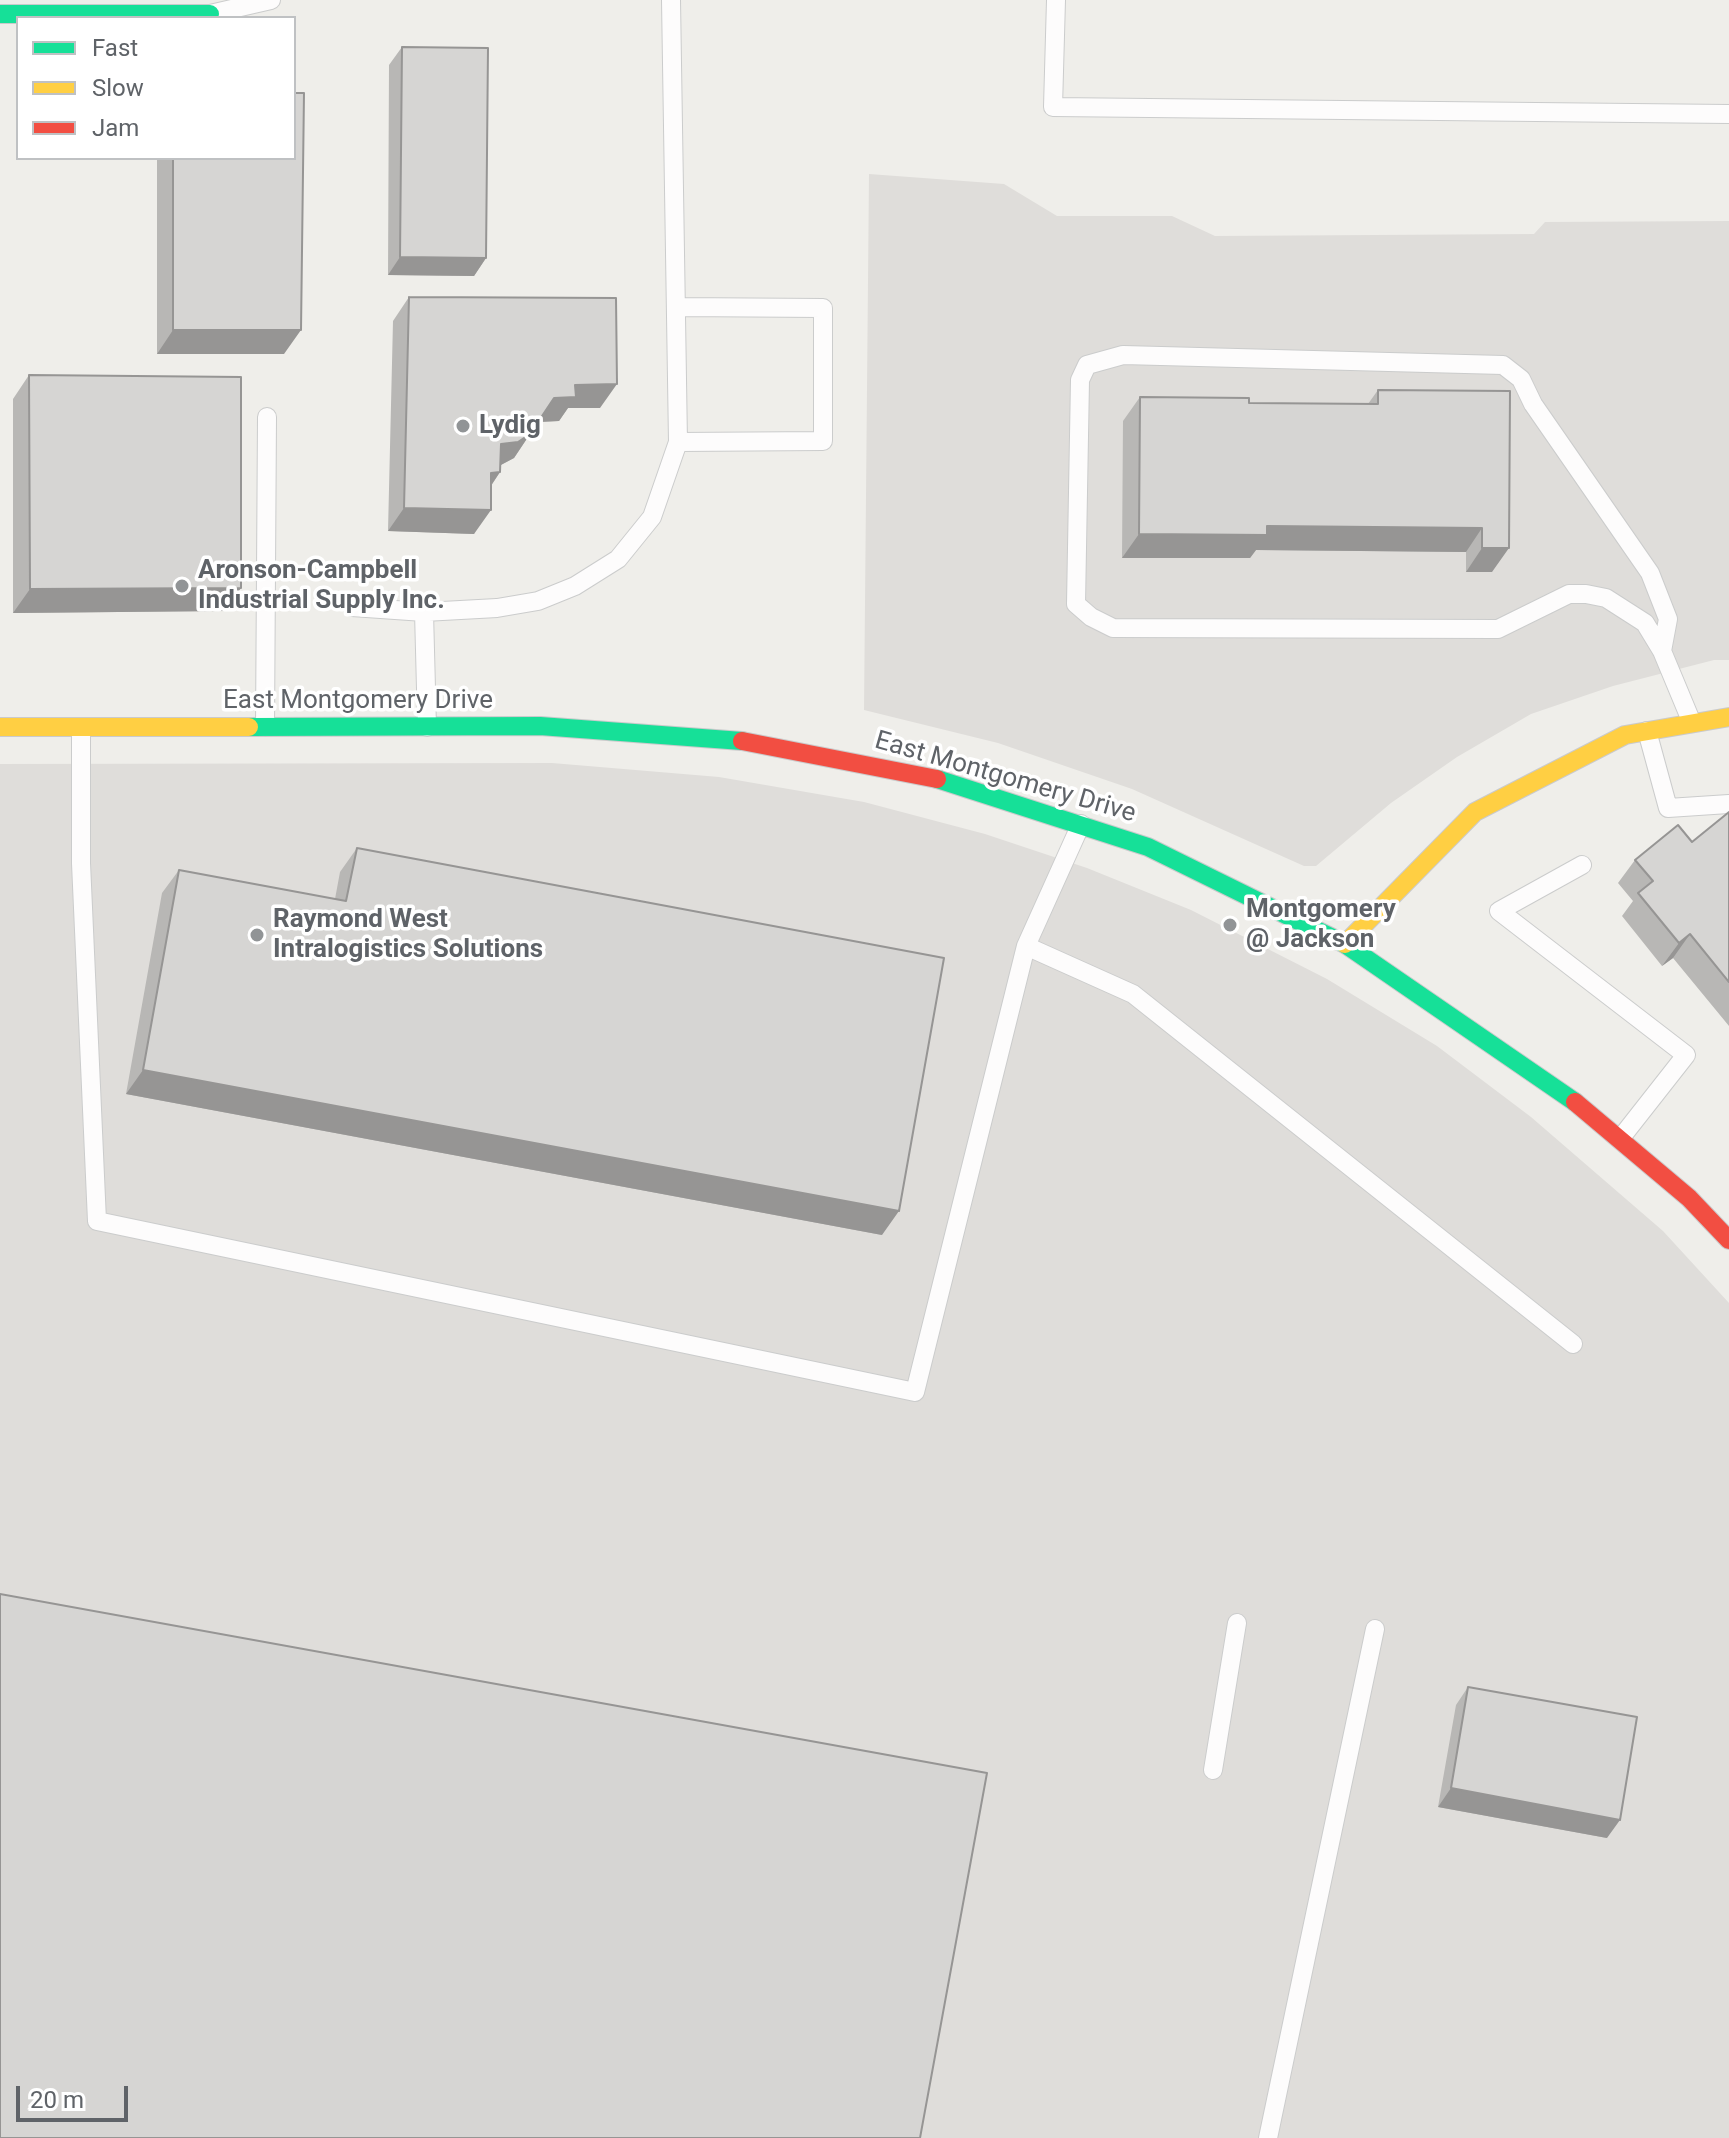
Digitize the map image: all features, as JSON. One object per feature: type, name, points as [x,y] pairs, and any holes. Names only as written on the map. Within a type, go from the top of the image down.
[{"type":"main road","points":[[0,14],[210,14]]},
{"type":"main road","points":[[1345,944],[1475,812],[1625,735],[1729,717]]},
{"type":"main road","name":"East Montgomery Drive","points":[[0,727],[540,726],[768,744],[922,775],[1148,847],[1345,944],[1558,1088],[1689,1198],[1729,1240]]},
{"type":"lane","points":[[210,14],[271,0]]},
{"type":"lane","points":[[352,607],[424,612],[497,608],[538,601],[575,586],[618,559],[652,517],[678,442],[671,0]]},
{"type":"lane","points":[[1056,0],[1053,107],[1729,114]]},
{"type":"lane","points":[[677,307],[823,308],[823,441],[678,442]]},
{"type":"lane","points":[[1662,651],[1668,619],[1650,573],[1533,404],[1521,379],[1503,365],[1123,355],[1087,365],[1080,380],[1076,604],[1113,628],[1498,629],[1569,594],[1586,594],[1606,598],[1645,623],[1662,651],[1692,723]]},
{"type":"lane","points":[[265,727],[267,417]]},
{"type":"lane","points":[[424,612],[427,727]]},
{"type":"lane","points":[[81,727],[81,863],[97,1221],[915,1392],[1026,946],[1081,824]]},
{"type":"lane","points":[[1647,731],[1668,808],[1729,804]]},
{"type":"lane","points":[[1582,865],[1499,911],[1686,1055],[1620,1139]]},
{"type":"lane","points":[[1026,946],[1133,994],[1573,1344]]},
{"type":"lane","points":[[1213,1770],[1237,1623]]},
{"type":"lane","points":[[1268,2138],[1375,1629]]},
{"type":"shaded area","points":[[869,174],[1004,184],[1057,216],[1172,216],[1215,236],[1534,234],[1545,222],[1729,221],[1729,660],[1714,660],[1613,686],[1531,714],[1457,757],[1391,803],[1316,866],[1304,866],[1132,789],[998,743],[864,710]]},
{"type":"shaded area","points":[[552,763],[719,777],[864,802],[985,834],[1087,868],[1191,910],[1327,979],[1437,1046],[1531,1117],[1663,1231],[1729,1303],[1729,2138],[0,2138],[0,764]]},
{"type":"building","points":[[402,47],[488,48],[486,258],[400,257]]},
{"type":"building","points":[[296,93],[304,93],[301,330],[173,330],[173,160],[296,160]]},
{"type":"building","name":"Lydig","points":[[409,297],[616,298],[617,384],[575,385],[576,397],[554,398],[530,434],[518,442],[501,444],[500,472],[491,473],[491,510],[404,508]]},
{"type":"building","points":[[29,375],[241,377],[241,588],[30,589]]},
{"type":"building","points":[[1378,390],[1510,391],[1509,548],[1482,548],[1482,528],[1267,526],[1267,535],[1139,534],[1140,397],[1249,398],[1249,403],[1378,404]]},
{"type":"building","points":[[1729,812],[1729,982],[1690,934],[1679,943],[1638,893],[1653,881],[1635,860],[1678,825],[1692,842]]},
{"type":"building","points":[[357,848],[944,958],[899,1211],[143,1070],[179,870],[346,901]]},
{"type":"building","points":[[0,1594],[987,1773],[920,2138],[0,2138]]},
{"type":"building","points":[[1468,1687],[1637,1717],[1620,1820],[1451,1788]]},
{"type":"traffic: fast","points":[[0,14],[210,14]]},
{"type":"traffic: fast","points":[[249,727],[540,726],[742,741]]},
{"type":"traffic: fast","points":[[937,779],[1148,847],[1345,944],[1575,1102]]},
{"type":"traffic: slow","points":[[1345,944],[1475,812],[1625,735],[1729,717]]},
{"type":"traffic: slow","points":[[0,727],[249,727]]},
{"type":"traffic: jam","points":[[742,741],[937,779]]},
{"type":"traffic: jam","points":[[1575,1102],[1689,1198],[1729,1240]]},
{"type":"place","name":"Lydig","points":[[463,426]]},
{"type":"place","name":"Aronson-Campbell Industrial Supply Inc.","points":[[182,586]]},
{"type":"place","name":"Montgomery @ Jackson","points":[[1230,925]]},
{"type":"place","name":"Raymond West Intralogistics Solutions","points":[[257,935]]}]
